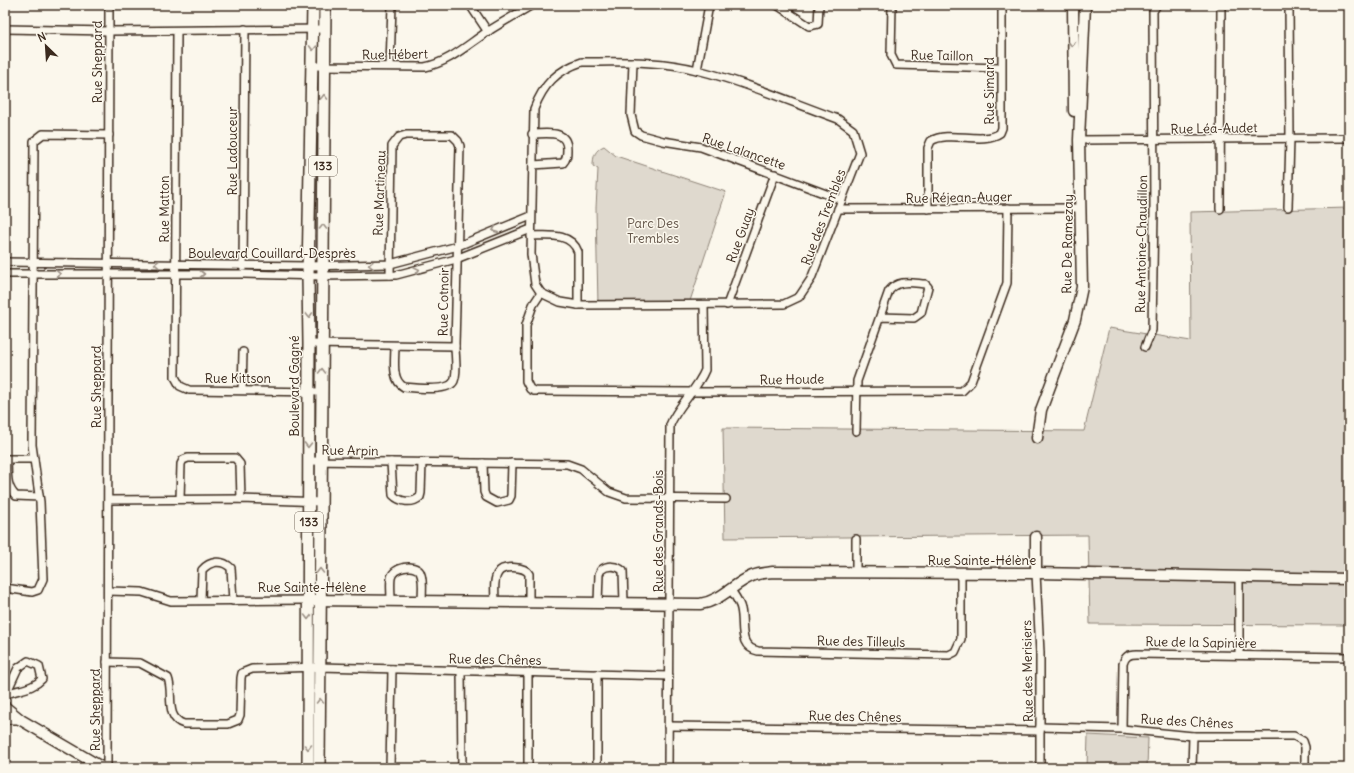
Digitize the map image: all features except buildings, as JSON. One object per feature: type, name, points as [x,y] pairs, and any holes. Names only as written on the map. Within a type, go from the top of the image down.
[{"type":"main road","name":"Boulevard Gagné","points":[[308,768],[308,271],[313,5]]},
{"type":"main road","name":"Boulevard Gagné","points":[[319,768],[325,5]]},
{"type":"street","name":"Rue Sheppard","points":[[107,768],[109,500],[109,5]]},
{"type":"street","points":[[390,66],[392,5]]},
{"type":"street","points":[[470,5],[488,32]]},
{"type":"street","name":"Rue Hébert","points":[[313,66],[425,67],[438,64],[450,59],[488,32],[532,5]]},
{"type":"street","points":[[697,70],[709,5]]},
{"type":"street","points":[[777,5],[809,26],[818,24],[820,18],[819,5]]},
{"type":"street","name":"Rue Taillon","points":[[892,5],[891,55],[896,65],[1001,68]]},
{"type":"street","name":"Rue Simard","points":[[928,209],[928,148],[931,141],[940,138],[992,137],[1000,133],[1002,128],[1002,5]]},
{"type":"street","name":"Rue De Ramezay","points":[[1073,5],[1074,112],[1079,140]]},
{"type":"street","name":"Rue De Ramezay","points":[[1037,438],[1041,410],[1075,320],[1082,287],[1079,140],[1085,5]]},
{"type":"street","name":"Rue Antoine-Chaudillon","points":[[1145,347],[1152,330],[1154,140],[1153,11],[1157,5]]},
{"type":"street","points":[[1220,209],[1221,5]]},
{"type":"street","points":[[1288,207],[1290,138],[1289,5]]},
{"type":"street","points":[[5,29],[109,31],[324,29]]},
{"type":"street","name":"Rue Ladouceur","points":[[244,274],[245,29]]},
{"type":"street","name":"Rue Matton","points":[[177,31],[175,377],[180,386]]},
{"type":"street","name":"Rue des Trembles","points":[[582,62],[633,62],[667,64],[697,70],[838,119],[853,130],[860,153],[811,279],[799,297],[784,304],[578,305],[560,302],[541,293],[535,284],[532,269],[531,232],[533,165],[532,134],[534,110],[540,94],[548,82],[570,66],[582,62]]},
{"type":"street","name":"Rue Lalancette","points":[[633,62],[631,115],[635,130],[646,137],[701,147],[842,200]]},
{"type":"street","points":[[5,588],[32,592],[38,590],[42,579],[39,497],[34,459],[32,263],[34,141],[43,134],[109,135]]},
{"type":"street","points":[[532,134],[558,134],[563,136],[567,143],[567,157],[563,164],[533,165]]},
{"type":"street","name":"Rue Martineau","points":[[390,275],[392,146],[399,137],[406,135],[452,135],[458,141],[458,246]]},
{"type":"street","name":"Rue Léa-Audet","points":[[1079,140],[1349,138]]},
{"type":"street","name":"Rue Guay","points":[[726,305],[775,174]]},
{"type":"street","name":"Rue Houde","points":[[541,293],[533,305],[526,325],[526,381],[530,389],[534,391],[962,391],[968,387],[1007,283],[1008,208]]},
{"type":"street","name":"Rue Réjean-Auger","points":[[838,209],[1081,208]]},
{"type":"street","name":"Boulevard Couillard-Desprès","points":[[5,262],[243,264],[308,271],[322,271],[390,264],[458,246],[531,216]]},
{"type":"street","points":[[531,232],[564,237],[576,248],[578,305]]},
{"type":"street","name":"Boulevard Couillard-Desprès","points":[[5,274],[244,274],[322,271],[390,275],[422,269],[456,259],[531,232]]},
{"type":"street","name":"Rue Cotnoir","points":[[395,346],[395,379],[404,387],[445,388],[451,385],[455,379],[456,259],[458,246]]},
{"type":"street","points":[[856,431],[857,381],[889,291],[896,283],[925,284],[928,287],[921,313],[918,316],[914,318],[880,317]]},
{"type":"street","name":"Rue des Grands-Bois","points":[[668,768],[670,425],[691,392],[702,378],[705,370],[704,305]]},
{"type":"street","name":"Rue Cotnoir","points":[[309,344],[322,346],[455,346]]},
{"type":"street","points":[[242,390],[243,352]]},
{"type":"street","name":"Rue Kittson","points":[[180,386],[189,390],[322,392]]},
{"type":"street","points":[[180,499],[181,464],[183,460],[188,458],[235,458],[238,460],[240,464],[241,499]]},
{"type":"street","points":[[34,459],[6,459],[8,482],[12,492],[16,496],[39,497]]},
{"type":"street","name":"Rue Arpin","points":[[308,461],[567,464],[581,469],[609,492],[626,498],[726,498]]},
{"type":"street","name":"Rue Arpin","points":[[392,462],[393,495],[401,501],[413,501],[420,498],[422,493],[422,462]]},
{"type":"street","points":[[483,463],[484,492],[486,497],[497,503],[508,500],[512,496],[512,463]]},
{"type":"street","points":[[109,500],[241,499],[321,502]]},
{"type":"street","points":[[1036,537],[1036,573]]},
{"type":"street","points":[[856,539],[856,572]]},
{"type":"street","points":[[201,600],[202,570],[210,564],[220,562],[231,568],[233,601]]},
{"type":"street","points":[[598,603],[599,574],[601,570],[609,567],[617,567],[623,571],[624,603]]},
{"type":"street","points":[[391,600],[391,578],[393,573],[398,569],[413,568],[418,570],[421,575],[422,600]]},
{"type":"street","points":[[495,602],[496,576],[498,572],[501,569],[517,568],[525,569],[529,574],[529,602]]},
{"type":"street","name":"Rue Sainte-Hélène","points":[[108,591],[142,592],[167,601],[422,600],[495,602],[706,603],[731,590],[741,582],[761,574],[856,572],[1036,573],[1349,578]]},
{"type":"street","name":"Rue des Tilleuls","points":[[731,590],[741,609],[745,644],[750,649],[758,651],[949,655],[955,652],[961,639],[961,573]]},
{"type":"street","name":"Rue des Merisiers","points":[[1036,573],[1040,652],[1040,768]]},
{"type":"street","points":[[1239,577],[1239,655]]},
{"type":"street","name":"Rue de la Sapinière","points":[[1122,729],[1123,664],[1124,658],[1127,656],[1137,654],[1349,657]]},
{"type":"street","points":[[28,661],[39,666],[42,679],[39,682],[32,687],[18,689],[6,695],[18,668],[28,661]]},
{"type":"street","name":"Rue des Chênes","points":[[107,662],[140,663],[166,676],[169,680],[172,714],[178,722],[184,724],[228,724],[238,720],[240,715],[240,678],[246,671],[320,667],[669,676]]},
{"type":"street","points":[[390,768],[392,669]]},
{"type":"street","points":[[461,671],[462,768]]},
{"type":"street","points":[[528,672],[528,768]]},
{"type":"street","points":[[597,674],[597,768]]},
{"type":"street","points":[[5,707],[21,720],[103,768]]},
{"type":"street","points":[[5,720],[21,720]]},
{"type":"street","name":"Rue des Chênes","points":[[668,726],[1122,729],[1193,736],[1294,736],[1303,741],[1305,747],[1305,768]]},
{"type":"street","points":[[1192,768],[1193,736]]},
{"type":"green space","name":"Parc Des Trembles","points":[[604,146],[616,156],[726,192],[689,304],[598,305],[596,208],[598,169],[593,166],[593,162],[597,151]]},
{"type":"green space","points":[[1349,208],[1349,625],[1090,624],[1088,535],[725,538],[723,428],[1084,431],[1109,328],[1191,341],[1190,212]]},
{"type":"green space","points":[[1088,735],[1148,738],[1147,768],[1087,768]]}]
